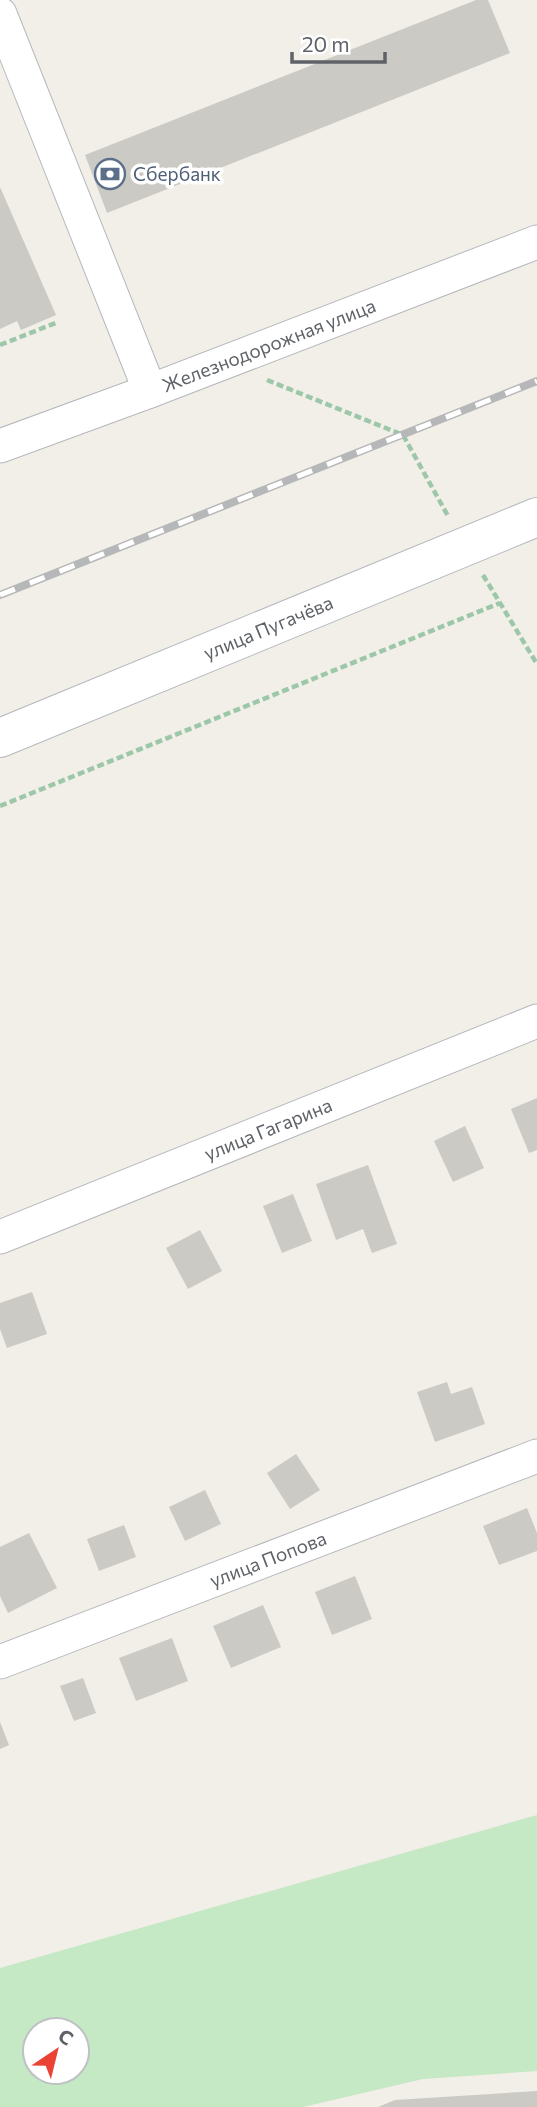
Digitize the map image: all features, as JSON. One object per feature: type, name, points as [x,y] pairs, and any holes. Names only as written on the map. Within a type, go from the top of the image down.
[{"type":"street","points":[[0,14],[150,391]]},
{"type":"street","name":"Железнодорожная улица","points":[[0,446],[537,242]]},
{"type":"street","name":"улица Пугачёва","points":[[0,738],[537,517]]},
{"type":"street","name":"улица Гагарина","points":[[0,1237],[537,1021]]},
{"type":"street","name":"улица Попова","points":[[0,1662],[537,1457]]},
{"type":"path","points":[[0,345],[58,322]]},
{"type":"path","points":[[224,363],[403,435],[466,547],[537,664]]},
{"type":"path","points":[[0,806],[500,603]]},
{"type":"green space","points":[[537,1815],[537,2071],[423,2079],[303,2107],[0,2107],[0,1968]]},
{"type":"building","points":[[476,0],[488,0],[510,53],[107,213],[85,155]]},
{"type":"building","points":[[0,187],[56,315],[21,330],[17,321],[0,329]]},
{"type":"building","points":[[537,1098],[537,1150],[529,1153],[511,1109]]},
{"type":"building","points":[[465,1126],[484,1168],[453,1182],[434,1141]]},
{"type":"building","points":[[368,1165],[397,1244],[372,1253],[363,1229],[336,1240],[316,1184]]},
{"type":"building","points":[[293,1194],[312,1241],[282,1253],[263,1206]]},
{"type":"building","points":[[200,1230],[222,1271],[188,1289],[166,1248]]},
{"type":"building","points":[[32,1292],[47,1334],[7,1348],[0,1329],[0,1303]]},
{"type":"building","points":[[447,1382],[451,1394],[472,1387],[485,1424],[435,1442],[417,1392]]},
{"type":"building","points":[[296,1454],[320,1490],[290,1509],[267,1473]]},
{"type":"building","points":[[205,1490],[221,1524],[185,1541],[169,1507]]},
{"type":"building","points":[[527,1508],[537,1533],[537,1551],[499,1565],[483,1526]]},
{"type":"building","points":[[124,1525],[136,1557],[99,1571],[87,1539]]},
{"type":"building","points":[[29,1533],[57,1588],[8,1613],[0,1596],[0,1547]]},
{"type":"building","points":[[355,1576],[372,1619],[332,1635],[315,1592]]},
{"type":"building","points":[[263,1605],[281,1647],[231,1668],[213,1626]]},
{"type":"building","points":[[172,1638],[188,1681],[136,1701],[119,1658]]},
{"type":"building","points":[[83,1678],[96,1713],[74,1721],[60,1686]]},
{"type":"building","points":[[0,1722],[9,1745],[0,1749]]},
{"type":"building","points":[[537,2091],[537,2107],[378,2107],[395,2100]]},
{"type":"railway","points":[[0,595],[537,381]]},
{"type":"place","name":"Сбербанк","points":[[110,174]]}]
